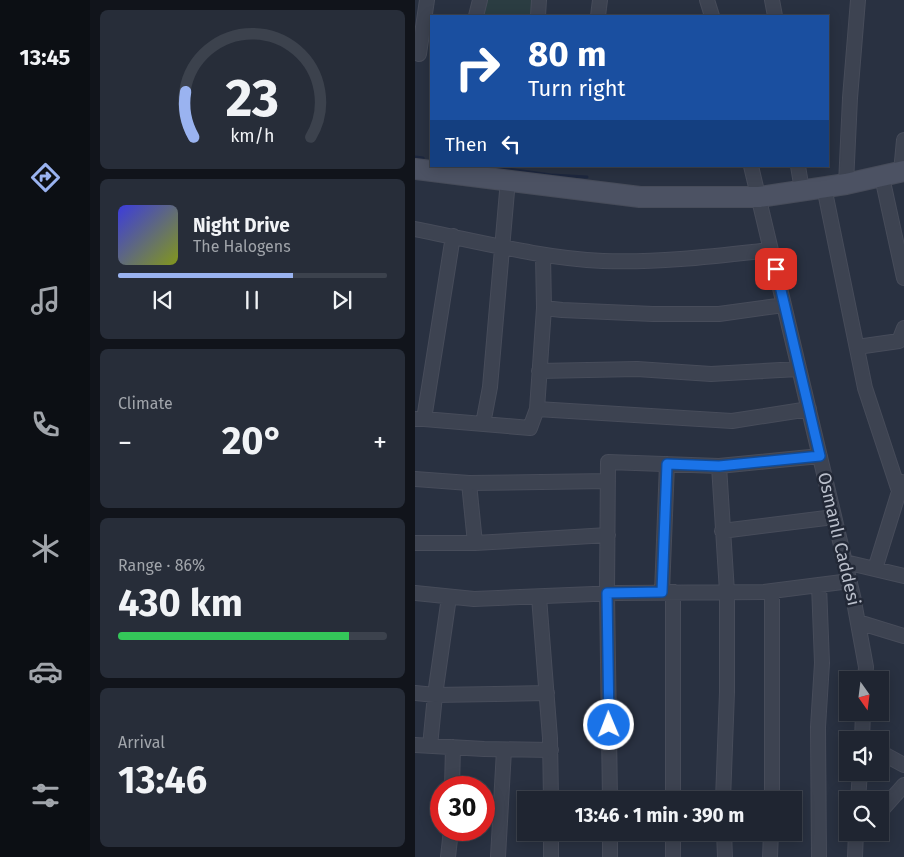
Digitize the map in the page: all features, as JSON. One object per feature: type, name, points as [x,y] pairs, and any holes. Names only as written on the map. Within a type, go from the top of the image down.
[{"type":"street","points":[[422,54],[427,0]]},
{"type":"street","points":[[476,15],[480,0]]},
{"type":"street","points":[[538,15],[539,0]]},
{"type":"street","points":[[598,15],[600,0]]},
{"type":"street","points":[[707,0],[712,15]]},
{"type":"street","points":[[772,0],[775,15]]},
{"type":"street","points":[[846,184],[850,98],[858,0]]},
{"type":"street","points":[[904,140],[896,173],[897,213],[904,278]]},
{"type":"street","points":[[425,167],[640,197],[759,197],[846,184],[896,173]]},
{"type":"street","name":"Osmanlı Caddesi","points":[[751,167],[850,581],[866,671]]},
{"type":"street","points":[[798,167],[802,190]]},
{"type":"street","points":[[483,424],[490,386],[509,180]]},
{"type":"street","points":[[824,187],[865,388],[899,491]]},
{"type":"street","points":[[415,229],[543,255],[604,261],[697,258],[771,250]]},
{"type":"street","points":[[453,236],[419,419],[529,428],[537,409],[544,308],[543,255]]},
{"type":"street","points":[[544,308],[653,314],[719,314],[784,305]]},
{"type":"street","points":[[857,347],[899,341],[904,328]]},
{"type":"street","points":[[539,371],[637,369],[711,374],[799,369]]},
{"type":"street","points":[[537,409],[732,421],[809,409]]},
{"type":"street","points":[[609,791],[608,462],[719,466],[820,456]]},
{"type":"street","points":[[667,464],[673,791]]},
{"type":"street","points":[[719,466],[727,592],[727,692],[723,791]]},
{"type":"street","points":[[875,569],[904,476]]},
{"type":"street","points":[[415,479],[469,483],[608,481]]},
{"type":"street","points":[[469,483],[475,543]]},
{"type":"street","points":[[722,531],[835,517]]},
{"type":"street","points":[[415,543],[475,543],[608,535]]},
{"type":"street","points":[[845,562],[904,576]]},
{"type":"street","points":[[415,593],[474,599],[607,593],[772,591],[850,581]]},
{"type":"street","points":[[819,585],[822,663],[818,728],[819,857]]},
{"type":"street","points":[[772,591],[772,791]]},
{"type":"street","points":[[539,596],[551,750],[551,791]]},
{"type":"street","points":[[430,746],[449,597]]},
{"type":"street","points":[[858,622],[904,636]]},
{"type":"street","points":[[415,693],[435,695],[547,694]]},
{"type":"street","points":[[415,745],[504,750],[551,750]]},
{"type":"street","points":[[452,776],[453,747]]},
{"type":"street","points":[[498,857],[504,750]]},
{"type":"street","points":[[889,757],[904,765]]},
{"type":"street","points":[[889,802],[904,785]]},
{"type":"street","points":[[447,857],[449,841]]},
{"type":"street","points":[[551,841],[551,857]]},
{"type":"street","points":[[610,841],[610,857]]},
{"type":"street","points":[[673,841],[673,857]]},
{"type":"street","points":[[724,841],[725,857]]},
{"type":"street","points":[[771,841],[771,857]]},
{"type":"street","points":[[855,857],[858,841]]},
{"type":"shaded area","points":[[480,0],[539,0],[537,15],[475,15]]},
{"type":"waterway","points":[[415,157],[423,158]]},
{"type":"waterway","points":[[493,167],[551,175],[587,177]]},
{"type":"route","points":[[609,725],[607,593],[662,592],[667,464],[719,466],[820,456],[776,269]]}]
